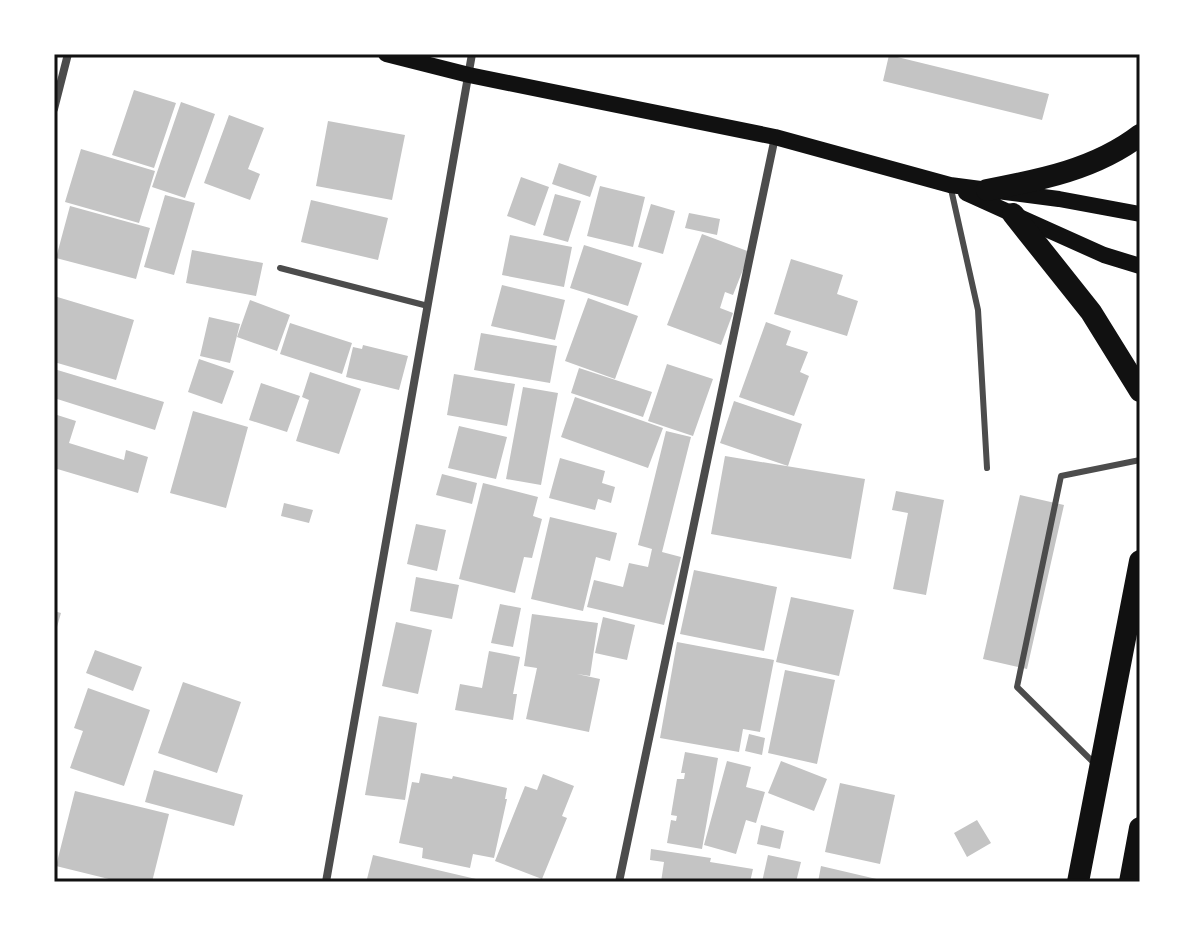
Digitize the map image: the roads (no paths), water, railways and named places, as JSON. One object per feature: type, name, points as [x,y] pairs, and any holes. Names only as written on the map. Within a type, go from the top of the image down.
[{"type":"highway","points":[[987,190],[1039,180],[1087,164],[1123,148],[1140,135]]},
{"type":"highway","points":[[1013,214],[1091,312],[1140,391]]},
{"type":"highway","points":[[1078,882],[1140,561]]},
{"type":"highway","points":[[1130,882],[1140,828]]},
{"type":"main road","points":[[386,54],[469,75],[775,137],[950,185],[1059,199],[1140,214]]},
{"type":"main road","points":[[950,185],[1104,255],[1140,266]]},
{"type":"street","points":[[54,109],[68,54]]},
{"type":"street","points":[[326,882],[472,54]]},
{"type":"street","points":[[619,882],[775,137]]},
{"type":"lane","points":[[950,185],[978,310],[987,468]]},
{"type":"lane","points":[[280,268],[428,306]]},
{"type":"lane","points":[[1100,769],[1017,687],[1061,476],[1140,460]]}]
